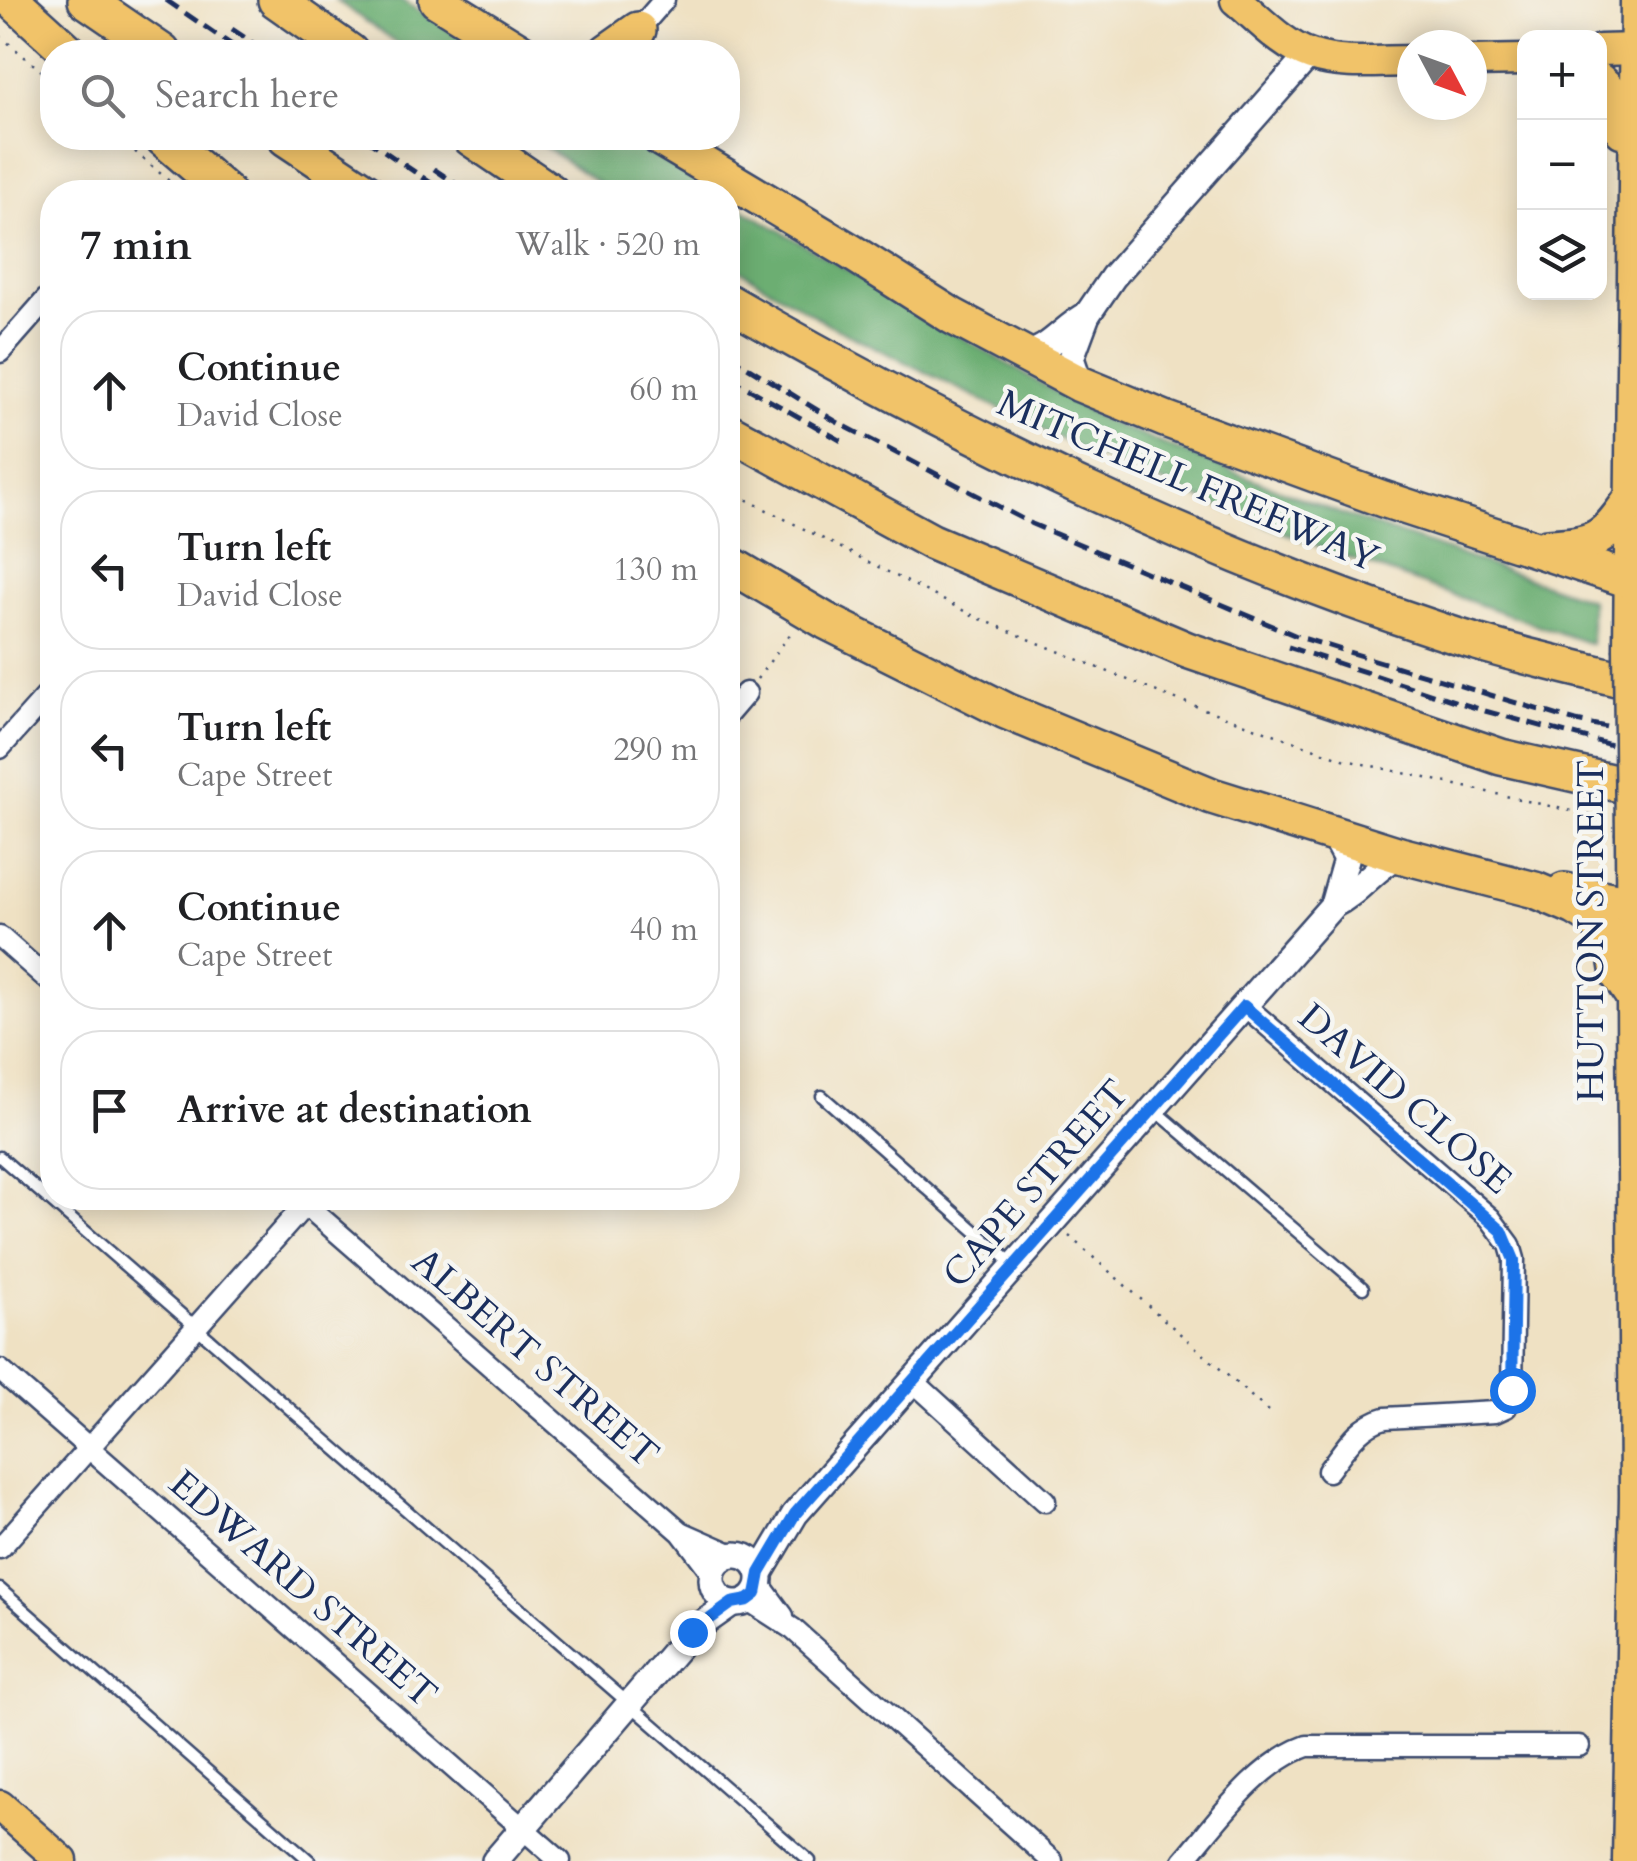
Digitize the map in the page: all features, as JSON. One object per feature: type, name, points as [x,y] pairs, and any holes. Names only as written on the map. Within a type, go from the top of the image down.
[{"type":"highway","points":[[12,0],[56,40]]},
{"type":"highway","points":[[86,0],[144,40]]},
{"type":"highway","points":[[276,0],[333,40]]},
{"type":"highway","points":[[437,0],[502,40]]},
{"type":"highway","points":[[178,150],[212,180]]},
{"type":"highway","points":[[304,150],[349,180]]},
{"type":"highway","points":[[489,150],[533,180]]},
{"type":"highway","points":[[680,150],[731,180]]},
{"type":"highway","points":[[740,186],[952,316],[1080,384],[1331,480],[1526,547],[1631,595]]},
{"type":"highway","name":"MITCHELL FREEWAY","points":[[740,309],[908,403],[1011,455],[1217,546],[1440,631],[1637,683]]},
{"type":"highway","points":[[740,438],[932,542],[1186,650],[1501,757],[1637,788]]},
{"type":"highway","points":[[1526,547],[1584,546],[1610,530],[1631,500]]},
{"type":"highway","points":[[740,570],[826,621],[1006,711],[1212,796],[1400,855],[1535,890],[1592,918],[1610,941],[1620,975],[1632,994]]},
{"type":"highway","points":[[1535,890],[1631,894]]},
{"type":"main road","points":[[1236,0],[1276,34],[1310,55],[1334,61],[1397,61]]},
{"type":"main road","name":"HUTTON STREET","points":[[1628,1861],[1635,1496],[1631,894],[1623,828],[1631,595],[1636,0]]},
{"type":"main road","points":[[1607,52],[1636,60]]},
{"type":"main road","points":[[1487,60],[1517,60]]},
{"type":"main road","points":[[1607,73],[1636,60]]},
{"type":"main road","points":[[1607,83],[1620,107],[1621,141],[1634,172]]},
{"type":"main road","points":[[0,1806],[62,1861]]},
{"type":"street","points":[[633,40],[664,0]]},
{"type":"street","points":[[1080,384],[1071,358],[1087,315],[1113,277],[1310,55]]},
{"type":"street","points":[[0,352],[40,307]]},
{"type":"street","points":[[1022,355],[1054,344],[1071,324],[1087,315]]},
{"type":"street","points":[[0,748],[40,703]]},
{"type":"street","name":"CAPE STREET","points":[[495,1861],[692,1632],[746,1579],[795,1514],[1333,904],[1346,858],[1333,835]]},
{"type":"street","name":"CAPE STREET","points":[[1333,904],[1353,896],[1378,868],[1400,855]]},
{"type":"street","points":[[0,937],[40,972]]},
{"type":"street","name":"DAVID CLOSE","points":[[1244,1006],[1490,1218],[1510,1245],[1514,1260],[1512,1390],[1506,1407],[1494,1412],[1373,1421],[1359,1430],[1328,1471]]},
{"type":"street","points":[[0,1548],[295,1210]]},
{"type":"street","name":"ALBERT STREET","points":[[315,1210],[682,1532],[746,1579],[793,1629],[1052,1861]]},
{"type":"street","name":"EDWARD STREET","points":[[0,1370],[560,1861]]},
{"type":"street","points":[[913,1381],[1045,1501]]},
{"type":"street","name":"ALBERT STREET","points":[[682,1532],[713,1578]]},
{"type":"street","points":[[713,1578],[719,1596],[746,1579]]},
{"type":"street","name":"CAPE STREET","points":[[692,1632],[713,1578]]},
{"type":"street","points":[[1183,1861],[1267,1771],[1307,1746],[1579,1746]]},
{"type":"lane","points":[[822,1096],[1015,1266]]},
{"type":"lane","points":[[1153,1109],[1362,1288]]},
{"type":"lane","points":[[0,1157],[40,1191]]},
{"type":"lane","points":[[61,1210],[810,1861]]},
{"type":"lane","points":[[0,1589],[310,1861]]},
{"type":"path","points":[[0,36],[40,70]]},
{"type":"path","points":[[133,150],[168,180]]},
{"type":"path","points":[[160,180],[164,176]]},
{"type":"path","points":[[740,496],[978,618],[1162,694],[1346,760],[1623,828]]},
{"type":"path","points":[[740,695],[798,624]]},
{"type":"path","points":[[1053,1222],[1268,1411]]},
{"type":"green space","points":[[336,0],[401,0],[467,40],[392,40]]},
{"type":"green space","points":[[550,150],[645,150],[695,180],[593,180]]},
{"type":"green space","points":[[740,207],[1105,421],[1344,515],[1591,600],[1591,644],[1332,552],[1091,454],[828,324],[740,270]]},
{"type":"railway","points":[[166,0],[224,40]]},
{"type":"railway","points":[[232,29],[248,40]]},
{"type":"railway","points":[[383,150],[426,180]]},
{"type":"railway","points":[[434,169],[450,180]]},
{"type":"railway","points":[[740,362],[835,421],[1032,524],[1299,637],[1576,721],[1637,733]]},
{"type":"railway","points":[[740,384],[847,444]]},
{"type":"railway","points":[[1288,647],[1485,711],[1637,752]]},
{"type":"route","points":[[692,1632],[732,1603],[756,1594],[760,1573],[795,1514],[1244,1006],[1502,1231],[1514,1260],[1512,1390]]}]
